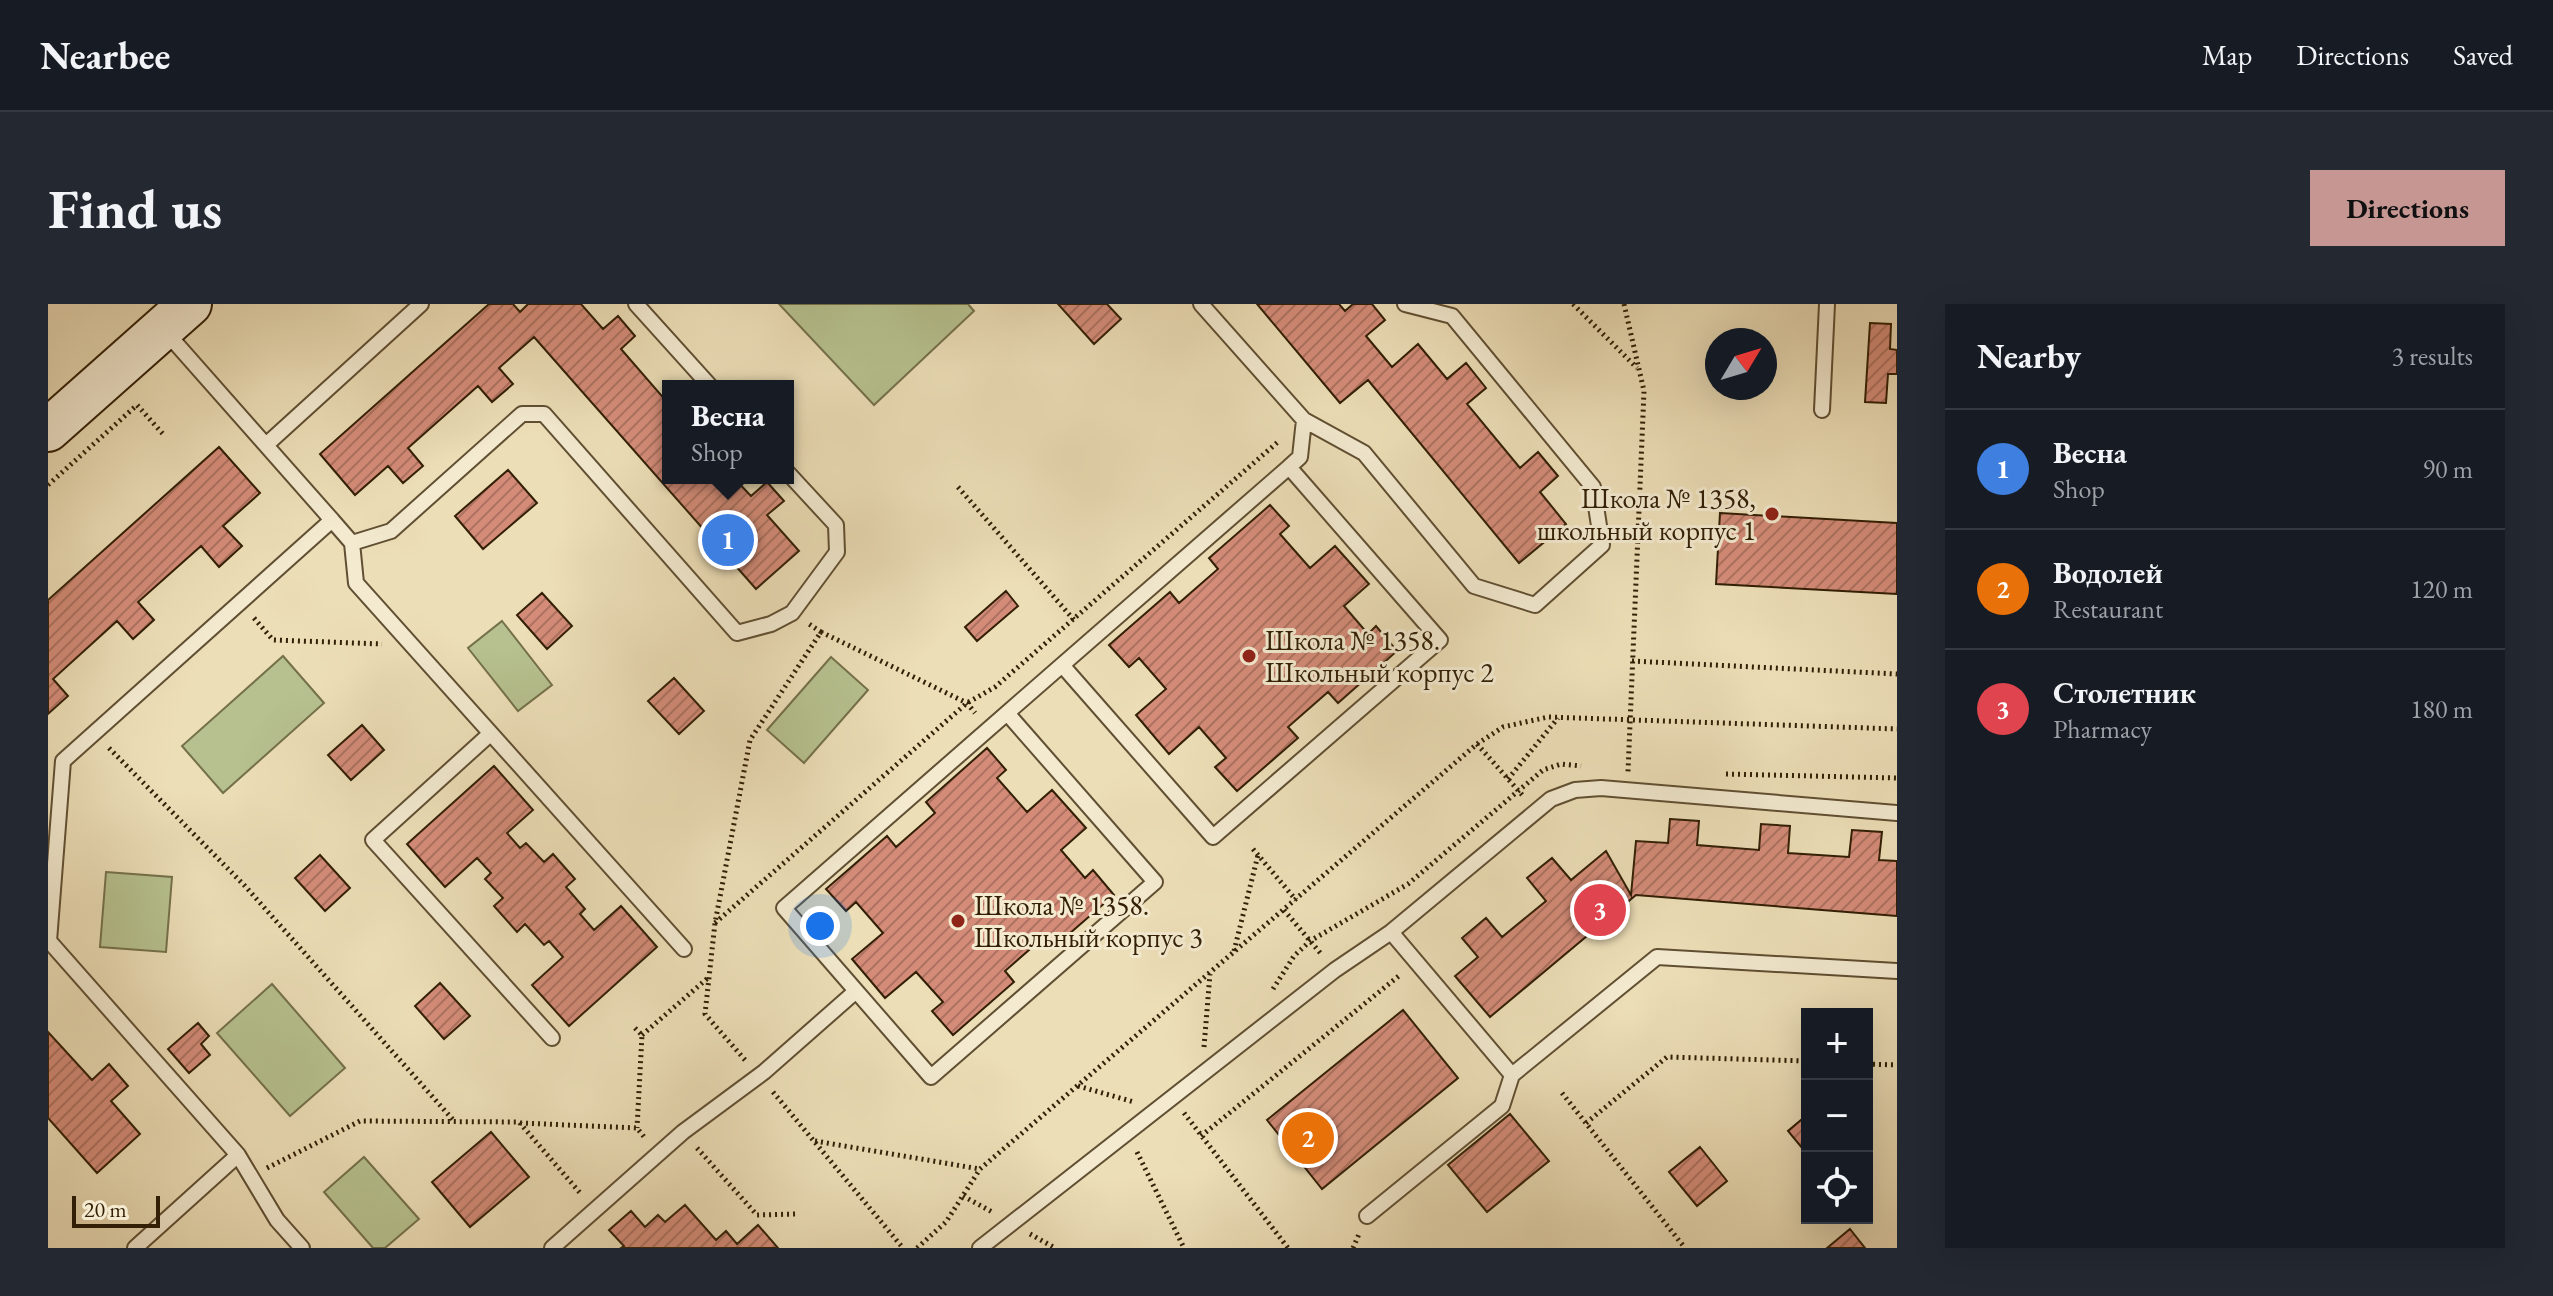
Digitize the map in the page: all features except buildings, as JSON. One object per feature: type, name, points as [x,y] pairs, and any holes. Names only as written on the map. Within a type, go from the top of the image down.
[{"type":"main road","points":[[50,425],[176,316]]},
{"type":"lane","points":[[266,445],[421,304]]},
{"type":"lane","points":[[636,304],[705,380]]},
{"type":"lane","points":[[1201,304],[1304,420],[1364,453],[1474,586],[1535,605],[1602,545],[1593,487],[1452,316],[1405,304]]},
{"type":"lane","points":[[1822,410],[1827,304]]},
{"type":"lane","points":[[176,316],[266,445],[352,543],[356,583],[684,949]]},
{"type":"lane","points":[[352,543],[391,531],[522,414],[544,414],[737,633],[771,624],[792,613],[837,552],[836,525],[794,480]]},
{"type":"lane","points":[[1007,713],[1155,882],[931,1077],[784,908],[1007,713],[1289,467],[1300,457],[1304,420]]},
{"type":"lane","points":[[1062,665],[1213,837],[1440,640],[1289,467]]},
{"type":"lane","points":[[302,1248],[277,1220],[238,1155],[49,941],[52,848],[63,761],[332,520]]},
{"type":"lane","points":[[490,734],[373,840],[552,1038]]},
{"type":"lane","points":[[980,1248],[1201,1073],[1335,970],[1391,932],[1535,810],[1575,790],[1627,791],[1897,813]]},
{"type":"lane","points":[[1391,932],[1512,1075]]},
{"type":"lane","points":[[1367,1216],[1502,1106],[1512,1075],[1657,957],[1897,971]]},
{"type":"lane","points":[[552,1248],[683,1132],[759,1075],[856,991]]},
{"type":"lane","points":[[135,1248],[238,1155]]},
{"type":"path","points":[[1573,304],[1637,368]]},
{"type":"path","points":[[1624,304],[1644,391],[1627,791]]},
{"type":"path","points":[[48,485],[137,405],[163,434]]},
{"type":"path","points":[[715,923],[967,703],[995,687],[1304,420]]},
{"type":"path","points":[[958,487],[1074,619]]},
{"type":"path","points":[[240,603],[273,640],[410,645]]},
{"type":"path","points":[[792,613],[821,632],[967,703],[989,729]]},
{"type":"path","points":[[821,632],[750,740],[715,923],[705,1014],[903,1248]]},
{"type":"path","points":[[1632,661],[1897,674]]},
{"type":"path","points":[[1508,779],[1559,717]]},
{"type":"path","points":[[917,1248],[946,1222],[980,1169],[1477,744],[1503,727],[1559,717],[1629,717],[1897,729]]},
{"type":"path","points":[[95,733],[245,886],[455,1122]]},
{"type":"path","points":[[1477,744],[1535,810]]},
{"type":"path","points":[[1253,849],[1296,900]]},
{"type":"path","points":[[1233,953],[1258,855]]},
{"type":"path","points":[[1284,910],[1335,970]]},
{"type":"path","points":[[1201,1136],[1416,961]]},
{"type":"path","points":[[1201,1073],[1210,973]]},
{"type":"path","points":[[659,1154],[637,1128],[642,1035],[709,977]]},
{"type":"path","points":[[635,1028],[642,1035]]},
{"type":"path","points":[[1586,1123],[1667,1057],[1801,1061]]},
{"type":"path","points":[[1873,1064],[1897,1065]]},
{"type":"path","points":[[1077,1086],[1157,1108]]},
{"type":"path","points":[[1562,1093],[1685,1248]]},
{"type":"path","points":[[1171,1097],[1288,1248]]},
{"type":"path","points":[[250,1176],[360,1121],[519,1122],[637,1128]]},
{"type":"path","points":[[519,1122],[595,1210]]},
{"type":"path","points":[[683,1132],[757,1215],[798,1214]]},
{"type":"path","points":[[814,1141],[980,1169]]},
{"type":"path","points":[[1136,1150],[1184,1248]]},
{"type":"green space","points":[[779,304],[968,304],[974,311],[874,405]]},
{"type":"green space","points":[[502,621],[552,685],[518,711],[468,648]]},
{"type":"green space","points":[[283,656],[324,703],[223,793],[182,746]]},
{"type":"green space","points":[[831,657],[868,690],[804,763],[767,730]]},
{"type":"green space","points":[[106,872],[172,877],[166,952],[100,947]]},
{"type":"green space","points":[[272,984],[345,1068],[290,1116],[217,1033]]},
{"type":"green space","points":[[364,1157],[419,1219],[385,1248],[373,1248],[324,1192]]},
{"type":"place","name":"Школа № 1358, школьный корпус 1","points":[[1772,514]]},
{"type":"place","name":"Весна","points":[[728,540]]},
{"type":"place","name":"Школа № 1358. Школьный корпус 2","points":[[1249,656]]},
{"type":"place","name":"Столетник","points":[[1600,910]]},
{"type":"place","name":"Школа № 1358. Школьный корпус 3","points":[[958,921]]},
{"type":"place","name":"Водолей","points":[[1308,1138]]}]
